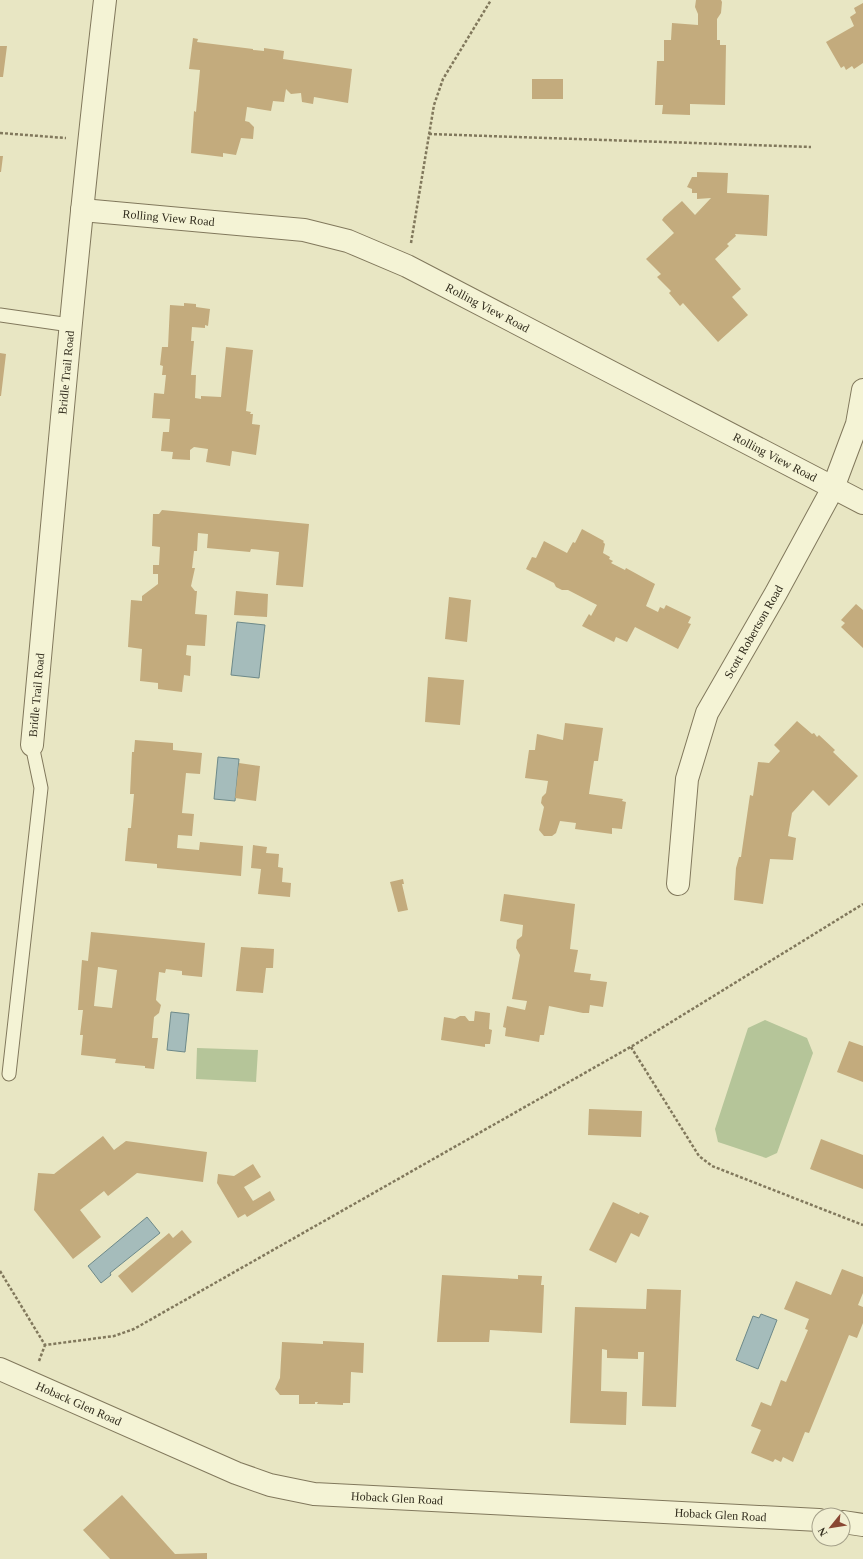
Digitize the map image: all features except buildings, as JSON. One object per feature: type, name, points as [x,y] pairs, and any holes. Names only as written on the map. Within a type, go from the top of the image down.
[{"type":"street","name":"Bridle Trail Road","points":[[32,745],[70,325],[105,0]]},
{"type":"street","name":"Rolling View Road","points":[[82,210],[304,230],[348,241],[407,266],[863,503]]},
{"type":"street","name":"Scott Robertson Road","points":[[678,884],[687,779],[707,713],[776,593],[833,488],[857,424],[863,390]]},
{"type":"street","name":"Hoback Glen Road","points":[[0,1369],[236,1473],[270,1486],[314,1494],[811,1520]]},
{"type":"street","points":[[851,1523],[863,1525]]},
{"type":"lane","points":[[0,315],[70,325]]},
{"type":"lane","points":[[9,1074],[41,788],[32,745]]},
{"type":"path","points":[[407,266],[434,104],[443,79],[491,0]]},
{"type":"path","points":[[0,132],[89,140]]},
{"type":"path","points":[[429,134],[810,147]]},
{"type":"path","points":[[0,1271],[45,1345],[114,1336],[134,1329],[630,1047],[863,904]]},
{"type":"path","points":[[630,1047],[700,1156],[712,1166],[863,1225]]},
{"type":"green space","points":[[765,1020],[807,1038],[813,1053],[777,1153],[766,1158],[718,1142],[715,1129],[748,1028]]},
{"type":"green space","points":[[197,1048],[258,1050],[256,1082],[196,1079]]},
{"type":"water","points":[[237,622],[265,625],[259,678],[231,675]]},
{"type":"water","points":[[218,757],[239,759],[235,801],[214,799]]},
{"type":"water","points":[[171,1012],[189,1014],[185,1052],[167,1050]]},
{"type":"water","points":[[147,1217],[160,1233],[110,1273],[111,1275],[101,1283],[88,1266]]},
{"type":"water","points":[[761,1314],[777,1320],[758,1369],[736,1360],[753,1316],[759,1318]]}]
